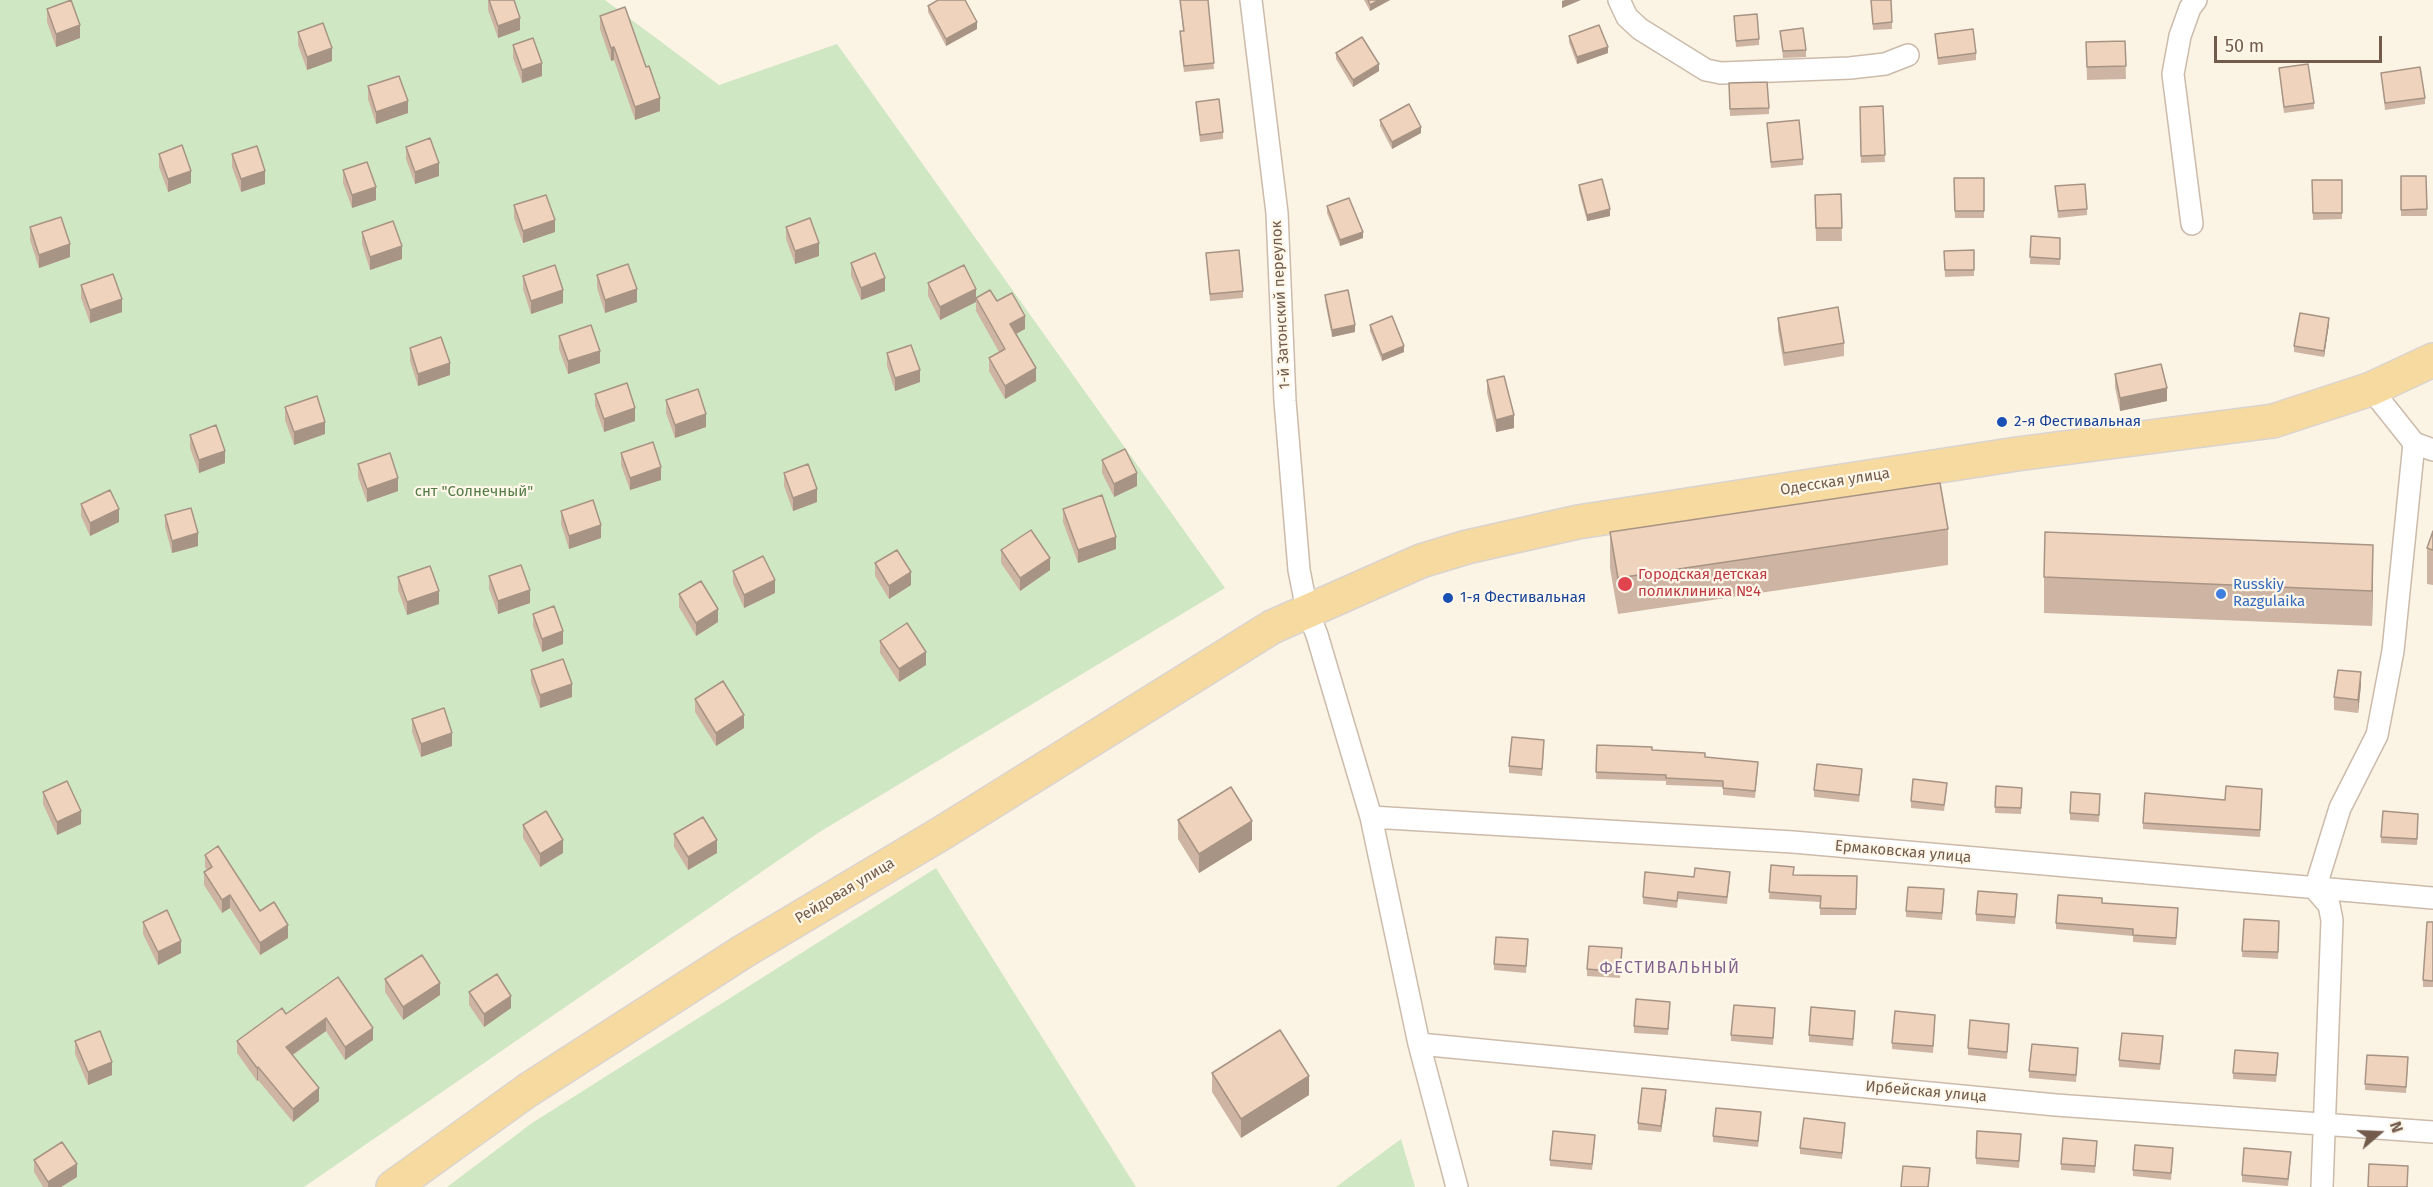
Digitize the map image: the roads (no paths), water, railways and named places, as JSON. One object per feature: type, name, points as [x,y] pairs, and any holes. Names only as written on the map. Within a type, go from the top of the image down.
[{"type":"main road","name":"Одесская улица","points":[[1307,610],[1421,561],[1467,547],[1578,522],[1997,456],[2273,421],[2372,389],[2433,360]]},
{"type":"main road","name":"Рейдовая улица","points":[[393,1187],[528,1090],[744,951],[942,833],[1262,633],[1307,610]]},
{"type":"street","name":"1-й Затонский переулок","points":[[1251,0],[1277,213],[1285,401],[1299,570],[1307,610],[1317,635],[1371,817],[1419,1044],[1457,1187]]},
{"type":"street","points":[[1618,0],[1628,17],[1640,29],[1707,70],[1721,74],[1850,68],[1885,64],[1908,55]]},
{"type":"street","points":[[2192,224],[2173,74],[2180,36],[2190,8],[2196,0]]},
{"type":"street","points":[[2322,1187],[2332,920],[2329,905],[2315,890],[2340,808],[2377,735],[2393,651],[2423,446],[2372,389]]},
{"type":"street","name":"Ермаковская улица","points":[[1371,817],[1793,842],[2315,890],[2433,898]]},
{"type":"street","name":"Ирбейская улица","points":[[1419,1044],[2056,1104],[2433,1132]]},
{"type":"place","name":"2-я Фестивальная","points":[[2002,422]]},
{"type":"place","name":"Городская детская поликлиника №4","points":[[1625,584]]},
{"type":"place","name":"Russkiy Razgulaika","points":[[2221,594]]},
{"type":"place","name":"1-я Фестивальная","points":[[1448,598]]},
{"type":"district","name":"ФЕСТИВАЛЬНЫЙ","points":[[1670,969]]},
{"type":"park label","name":"снт \"Солнечный\"","points":[[474,492]]}]
